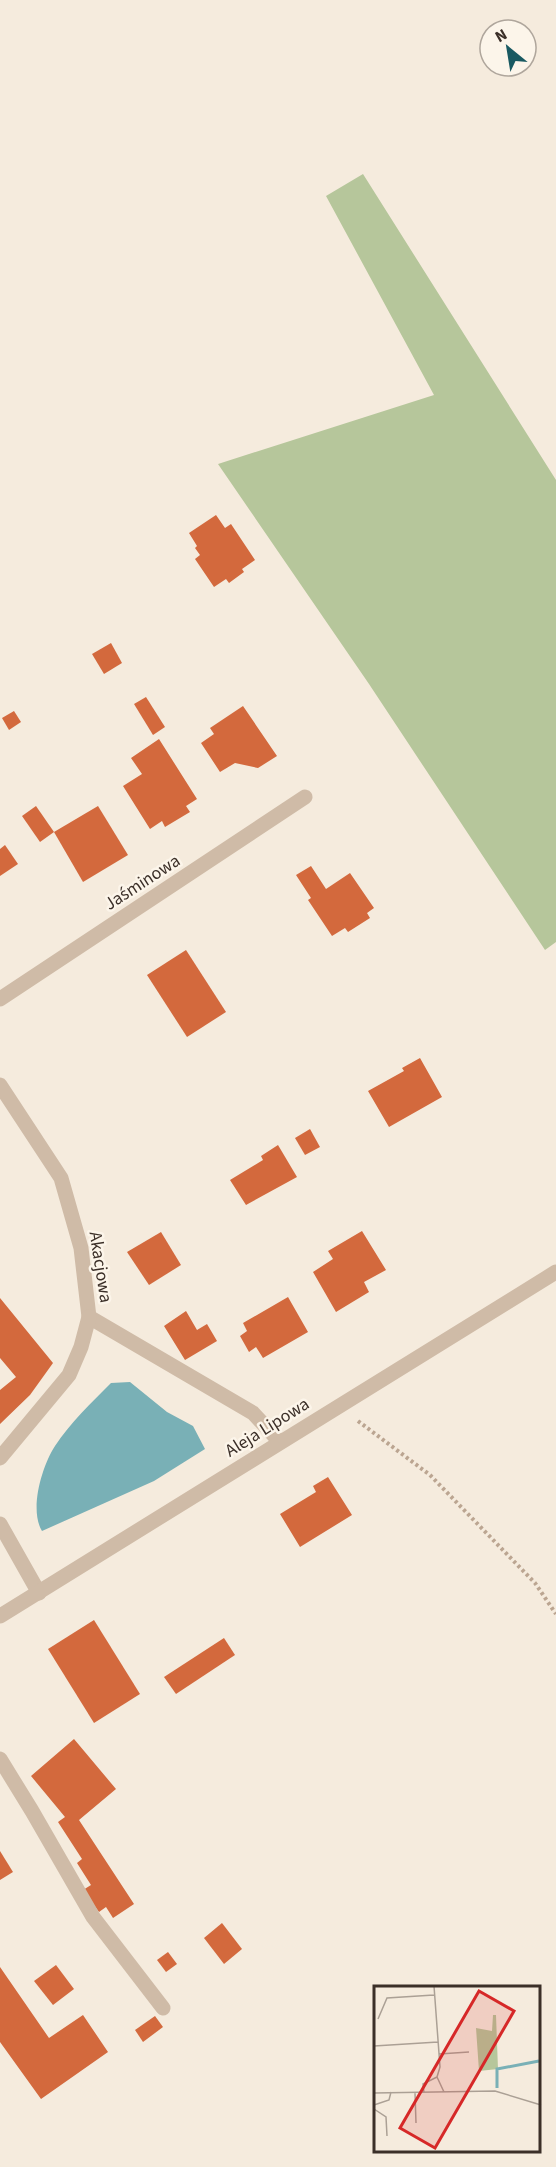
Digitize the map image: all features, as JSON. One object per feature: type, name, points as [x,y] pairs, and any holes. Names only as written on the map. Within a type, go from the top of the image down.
[{"type":"street","name":"Jaśminowa","points":[[0,999],[305,797]]},
{"type":"street","name":"Akacjowa","points":[[0,1085],[61,1178],[81,1248],[89,1317],[253,1413],[280,1442]]},
{"type":"street","name":"Aleja Lipowa","points":[[0,1616],[556,1272]]},
{"type":"street","points":[[0,1458],[69,1375],[81,1347],[89,1317]]},
{"type":"street","points":[[0,1524],[39,1593]]},
{"type":"street","points":[[0,1759],[93,1917],[163,2008]]},
{"type":"path","points":[[341,1404],[360,1422],[430,1475],[535,1583],[556,1614]]},
{"type":"green space","points":[[363,174],[556,480],[556,942],[545,950],[369,684],[218,464],[434,395],[326,196]]},
{"type":"water","points":[[130,1382],[167,1412],[193,1426],[205,1449],[154,1481],[42,1531],[38,1522],[37,1500],[42,1476],[55,1446],[74,1421],[111,1383]]},
{"type":"building","points":[[216,515],[225,528],[231,524],[255,560],[242,569],[244,572],[229,583],[226,579],[214,587],[195,559],[200,555],[189,533]]},
{"type":"building","points":[[111,643],[122,663],[104,674],[92,654]]},
{"type":"building","points":[[146,697],[165,727],[153,735],[134,704]]},
{"type":"building","points":[[243,706],[277,756],[258,768],[235,763],[220,772],[201,743],[214,734],[210,728]]},
{"type":"building","points":[[14,711],[21,722],[9,730],[2,718]]},
{"type":"building","points":[[159,739],[197,799],[186,806],[190,812],[165,827],[162,821],[150,829],[123,786],[142,774],[131,758]]},
{"type":"building","points":[[36,806],[54,832],[40,842],[22,816]]},
{"type":"building","points":[[98,806],[128,855],[83,882],[54,832]]},
{"type":"building","points":[[5,845],[18,864],[0,876],[0,849]]},
{"type":"building","points":[[311,866],[326,889],[350,873],[374,908],[367,913],[370,918],[348,932],[345,928],[332,936],[308,900],[311,898],[296,875]]},
{"type":"building","points":[[186,950],[226,1012],[187,1037],[147,975]]},
{"type":"building","points":[[420,1058],[442,1097],[389,1127],[368,1091],[404,1071],[402,1068]]},
{"type":"building","points":[[310,1129],[320,1147],[305,1155],[295,1138]]},
{"type":"building","points":[[278,1145],[297,1177],[246,1205],[230,1180],[263,1160],[261,1156]]},
{"type":"building","points":[[362,1231],[386,1270],[364,1282],[369,1292],[336,1312],[313,1272],[333,1259],[328,1251]]},
{"type":"building","points":[[161,1232],[181,1265],[149,1285],[127,1252]]},
{"type":"building","points":[[288,1297],[308,1332],[263,1358],[256,1347],[249,1352],[240,1336],[247,1331],[243,1323]]},
{"type":"building","points":[[0,1298],[53,1363],[30,1395],[0,1424],[0,1390],[16,1377],[0,1358]]},
{"type":"building","points":[[186,1311],[197,1330],[207,1324],[217,1341],[185,1360],[164,1326]]},
{"type":"building","points":[[328,1477],[352,1515],[300,1547],[280,1514],[316,1492],[313,1486]]},
{"type":"building","points":[[94,1620],[140,1694],[94,1723],[48,1649]]},
{"type":"building","points":[[224,1638],[235,1655],[176,1694],[164,1677]]},
{"type":"building","points":[[74,1739],[116,1789],[79,1820],[134,1904],[113,1918],[106,1907],[99,1912],[83,1890],[91,1885],[77,1863],[82,1859],[58,1822],[65,1817],[31,1776]]},
{"type":"building","points":[[0,1851],[13,1872],[0,1880]]},
{"type":"building","points":[[222,1923],[242,1949],[224,1964],[204,1938]]},
{"type":"building","points":[[168,1952],[177,1964],[166,1972],[157,1960]]},
{"type":"building","points":[[56,1965],[74,1989],[53,2005],[34,1981]]},
{"type":"building","points":[[0,1967],[49,2038],[83,2015],[108,2052],[41,2099],[0,2042]]},
{"type":"building","points":[[155,2016],[163,2027],[143,2042],[135,2030]]}]
